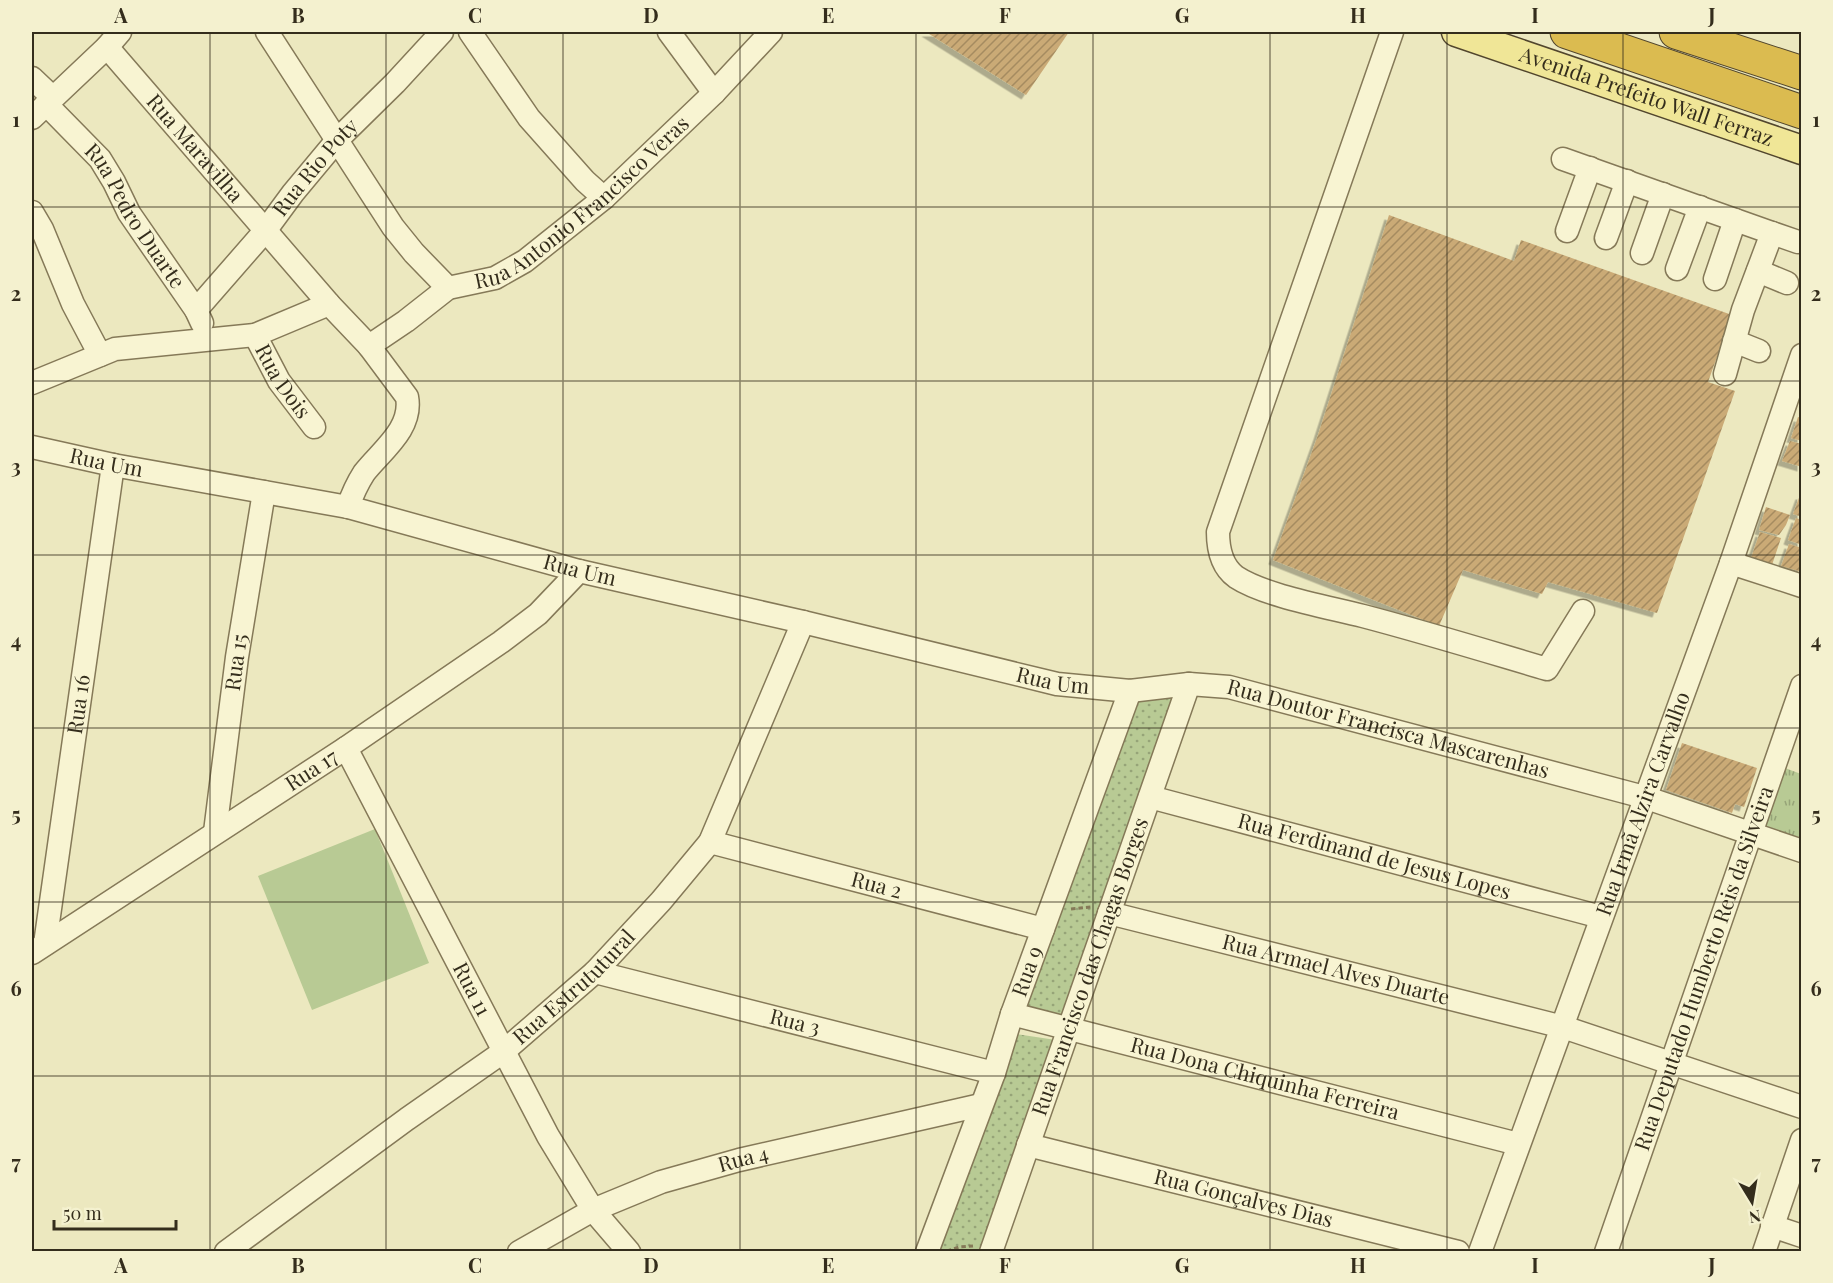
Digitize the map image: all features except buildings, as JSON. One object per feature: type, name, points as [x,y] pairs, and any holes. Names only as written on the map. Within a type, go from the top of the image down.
[{"type":"highway","name":"Avenida Prefeito Wall Ferraz","points":[[1567,32],[1802,112]]},
{"type":"highway","points":[[1676,32],[1802,73]]},
{"type":"main road","name":"Avenida Prefeito Wall Ferraz","points":[[1456,32],[1802,150]]},
{"type":"street","points":[[267,32],[393,227],[414,253],[448,288]]},
{"type":"street","name":"Rua Rio Poty","points":[[196,309],[265,231],[338,139],[395,83],[442,32]]},
{"type":"street","points":[[470,32],[493,63],[515,101],[585,182],[604,198]]},
{"type":"street","points":[[669,32],[714,93]]},
{"type":"street","name":"Rua Antonio Francisco Veras","points":[[369,346],[448,288],[495,278],[525,261],[604,198],[714,93],[771,32]]},
{"type":"street","points":[[1392,32],[1218,532],[1218,549],[1224,562],[1235,576],[1264,590],[1368,617],[1547,669],[1583,611]]},
{"type":"street","points":[[43,106],[117,36]]},
{"type":"street","name":"Rua Maravilha","points":[[117,36],[265,231],[369,346]]},
{"type":"street","name":"Rua Pedro Duarte","points":[[32,78],[43,106],[100,159],[129,213],[196,309],[209,338]]},
{"type":"street","points":[[1563,159],[1798,242]]},
{"type":"street","points":[[1567,231],[1590,168]]},
{"type":"street","points":[[1606,238],[1627,182]]},
{"type":"street","points":[[1642,253],[1663,194]]},
{"type":"street","points":[[1677,269],[1700,207]]},
{"type":"street","points":[[32,212],[42,229],[73,304],[100,355]]},
{"type":"street","points":[[1715,279],[1736,220]]},
{"type":"street","points":[[1725,374],[1734,341],[1772,233]]},
{"type":"street","points":[[1758,271],[1787,283]]},
{"type":"street","points":[[32,383],[100,355],[130,346],[255,335],[329,304]]},
{"type":"street","name":"Rua Dois","points":[[255,335],[279,381],[314,427]]},
{"type":"street","points":[[1734,341],[1759,351]]},
{"type":"street","points":[[348,507],[358,482],[396,438],[408,406],[403,390],[369,346]]},
{"type":"street","name":"Rua Irmã Alzira Carvalho","points":[[1480,1251],[1731,563],[1802,356]]},
{"type":"street","name":"Rua Um","points":[[32,447],[113,465],[348,507],[579,571],[1056,684],[1130,691]]},
{"type":"street","name":"Rua 16","points":[[38,949],[113,465]]},
{"type":"street","name":"Rua 15","points":[[216,832],[237,657],[264,492]]},
{"type":"street","points":[[1731,563],[1802,586]]},
{"type":"street","name":"Rua 17","points":[[38,949],[346,748],[501,642],[538,614],[579,571]]},
{"type":"street","name":"Rua Estrututural","points":[[226,1251],[503,1052],[595,972],[661,901],[710,842],[802,622]]},
{"type":"street","name":"Rua Doutor Francisca Mascarenhas","points":[[1130,691],[1189,684],[1229,687],[1644,797],[1802,851]]},
{"type":"street","name":"Rua Francisco das Chagas Borges","points":[[983,1249],[1028,1145],[1189,684]]},
{"type":"street","name":"Rua Deputado Humberto Reis da Silveira","points":[[1606,1251],[1802,686]]},
{"type":"street","name":"Rua 9","points":[[927,1251],[994,1073],[1012,1014],[1130,691]]},
{"type":"street","name":"Rua 11","points":[[346,748],[548,1136],[593,1210],[629,1251]]},
{"type":"street","name":"Rua Ferdinand de Jesus Lopes","points":[[1150,797],[1601,917]]},
{"type":"street","name":"Rua 2","points":[[710,842],[1046,921]]},
{"type":"street","name":"Rua Armael Alves Duarte","points":[[1109,913],[1563,1027],[1802,1107]]},
{"type":"street","name":"Rua 3","points":[[595,972],[994,1073]]},
{"type":"street","name":"Rua Dona Chiquinha Ferreira","points":[[1012,1014],[1518,1144]]},
{"type":"street","name":"Rua 4","points":[[519,1251],[593,1210],[661,1182],[739,1160],[981,1105]]},
{"type":"street","points":[[1764,1251],[1802,1140]]},
{"type":"street","name":"Rua Gonçalves Dias","points":[[1028,1145],[1458,1251]]},
{"type":"street","points":[[1772,1227],[1802,1236]]},
{"type":"path","points":[[1046,921],[1092,907],[1098,912],[1109,913]]},
{"type":"path","points":[[946,1251],[959,1247],[983,1249]]},
{"type":"green space","points":[[1177,694],[1064,1019],[1018,1008],[1130,702]]},
{"type":"green space","points":[[1785,768],[1801,774],[1801,842],[1764,830]]},
{"type":"green space","points":[[375,829],[429,963],[312,1010],[258,876]]},
{"type":"green space","points":[[1016,1034],[1056,1040],[979,1251],[935,1252]]}]
